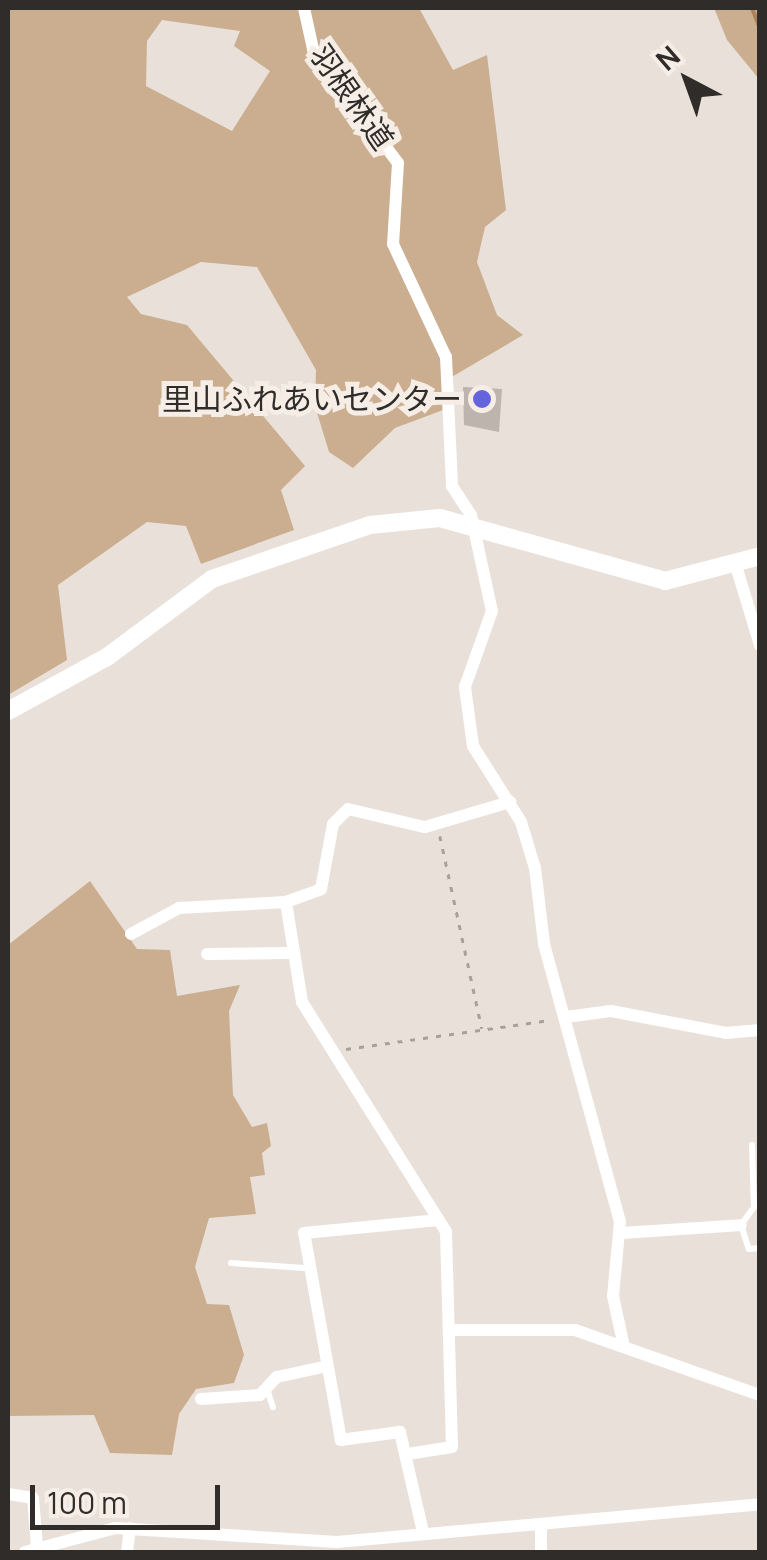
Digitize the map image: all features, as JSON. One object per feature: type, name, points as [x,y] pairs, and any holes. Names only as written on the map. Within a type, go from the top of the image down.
[{"type":"street","name":"羽根林道","points":[[304,8],[313,49],[398,164],[393,244],[446,358],[452,486],[474,526],[492,611],[465,686],[476,759],[510,802],[535,868],[566,1017],[622,1233]]},
{"type":"street","points":[[8,711],[108,657],[212,579],[383,522],[424,516],[474,526],[639,578],[683,580],[760,556]]},
{"type":"street","points":[[736,566],[760,645]]},
{"type":"street","points":[[131,934],[179,908],[286,902],[321,889],[340,813],[436,826],[510,802]]},
{"type":"street","points":[[286,902],[289,953],[302,1002],[340,1052],[374,1130],[438,1220],[453,1330],[444,1385],[452,1446],[408,1454]]},
{"type":"street","points":[[207,954],[289,953]]},
{"type":"street","points":[[566,1017],[611,1011],[726,1033],[760,1030]]},
{"type":"street","points":[[423,1532],[400,1432],[341,1440],[304,1268],[304,1233],[438,1220]]},
{"type":"street","points":[[624,1346],[613,1296],[622,1233],[741,1225]]},
{"type":"street","points":[[453,1330],[558,1328],[624,1346],[760,1395]]},
{"type":"street","points":[[201,1399],[268,1392],[277,1378],[323,1367]]},
{"type":"street","points":[[8,1494],[32,1498],[31,1550],[62,1547],[130,1528],[262,1547],[541,1526],[760,1504]]},
{"type":"street","points":[[541,1526],[541,1552]]},
{"type":"street","points":[[127,1552],[130,1528]]},
{"type":"lane","points":[[752,1144],[754,1207],[741,1225],[749,1249],[760,1248]]},
{"type":"lane","points":[[231,1263],[304,1268]]},
{"type":"lane","points":[[268,1392],[273,1407]]},
{"type":"path","points":[[436,826],[482,1028]]},
{"type":"path","points":[[340,1052],[566,1017]]},
{"type":"shaded area","points":[[8,8],[419,8],[453,70],[487,55],[506,210],[485,227],[477,262],[497,315],[523,335],[450,378],[451,407],[395,428],[353,468],[329,452],[315,406],[316,370],[257,267],[201,262],[127,297],[141,314],[187,325],[305,466],[281,490],[294,530],[201,564],[186,526],[147,522],[58,585],[67,660],[8,695]],"holes":[[[162,20],[240,31],[234,46],[270,71],[232,131],[146,86],[147,41]]]},
{"type":"shaded area","points":[[714,8],[759,8],[759,79],[727,40]]},
{"type":"shaded area","points":[[90,881],[137,949],[170,950],[177,996],[240,985],[229,1011],[233,1095],[252,1127],[267,1123],[271,1146],[262,1153],[265,1175],[250,1177],[256,1214],[209,1218],[195,1267],[207,1304],[229,1305],[244,1355],[234,1383],[196,1389],[179,1414],[172,1455],[110,1453],[94,1415],[8,1416],[8,945]]},
{"type":"building","name":"里山ふれあいセンター","points":[[463,387],[502,389],[499,432],[464,425]]},
{"type":"waterway","points":[[752,8],[760,29]]},
{"type":"place","name":"里山ふれあいセンター","points":[[482,399]]}]
